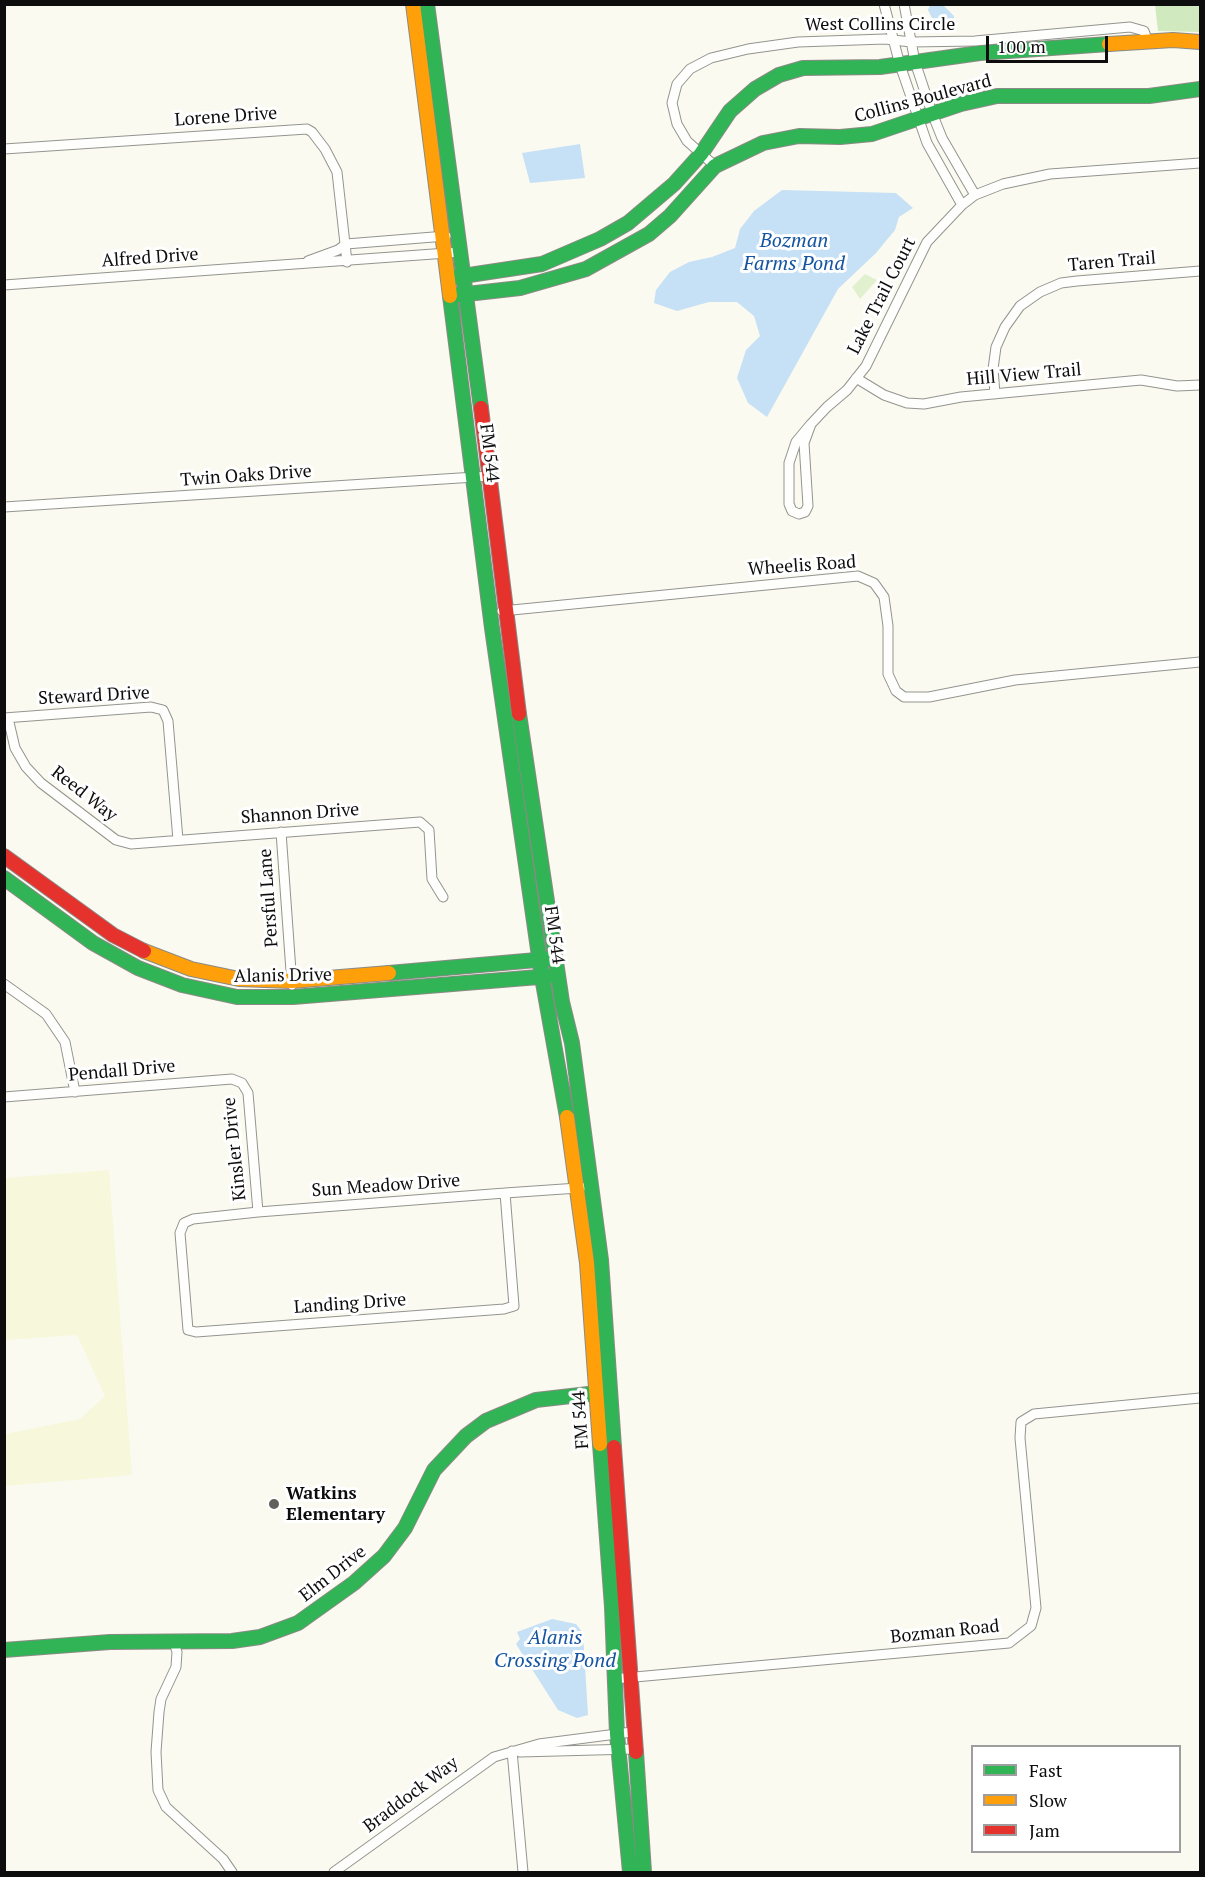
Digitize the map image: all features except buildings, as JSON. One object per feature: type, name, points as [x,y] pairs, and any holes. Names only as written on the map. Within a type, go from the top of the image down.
[{"type":"main road","name":"FM 544","points":[[413,4],[490,612],[542,977],[561,1072],[578,1188],[604,1392],[630,1678],[633,1749],[644,1872]]},
{"type":"main road","name":"FM 544","points":[[427,4],[490,476],[528,785],[558,975],[572,1043],[602,1260],[613,1679],[630,1872]]},
{"type":"main road","name":"Collins Boulevard","points":[[447,277],[542,264],[628,223],[674,184],[701,154],[730,111],[755,89],[779,75],[803,68],[880,67],[980,53],[1182,40],[1200,42]]},
{"type":"main road","name":"Collins Boulevard","points":[[450,296],[520,288],[586,268],[648,234],[670,216],[715,166],[763,143],[799,136],[840,137],[872,134],[972,101],[1004,96],[1142,96],[1200,89]]},
{"type":"main road","points":[[609,234],[618,252]]},
{"type":"main road","name":"Alanis Drive","points":[[7,863],[113,935],[147,953],[191,969],[239,979],[292,981],[556,958]]},
{"type":"main road","name":"Alanis Drive","points":[[4,878],[93,943],[138,969],[182,985],[237,997],[293,997],[558,975]]},
{"type":"main road","name":"Elm Drive","points":[[4,1650],[110,1642],[260,1638],[298,1623],[354,1583],[384,1556],[405,1528],[434,1470],[466,1436],[486,1421],[528,1402],[572,1394],[604,1392]]},
{"type":"street","points":[[884,4],[900,64],[927,143],[962,205]]},
{"type":"street","points":[[904,4],[915,62],[932,113],[942,138],[975,195]]},
{"type":"street","name":"West Collins Circle","points":[[715,166],[687,141],[677,124],[672,103],[677,84],[690,69],[711,58],[758,48],[809,41],[893,39],[911,42],[975,41],[1135,27],[1144,32],[1149,42]]},
{"type":"street","name":"Lorene Drive","points":[[4,149],[306,129],[312,132],[325,149],[337,172],[347,262]]},
{"type":"street","name":"Lake Trail Court","points":[[811,424],[804,443],[808,506],[805,512],[799,514],[790,507],[789,463],[796,442],[811,424],[856,378],[874,350],[927,242],[962,205],[975,195],[1003,184],[1050,174],[1200,163]]},
{"type":"street","name":"Alfred Drive","points":[[297,265],[328,254],[346,244],[458,235]]},
{"type":"street","name":"Alfred Drive","points":[[4,285],[461,252]]},
{"type":"street","name":"Taren Trail","points":[[995,394],[993,369],[996,347],[1005,327],[1020,306],[1040,292],[1061,283],[1200,271]]},
{"type":"street","name":"Hill View Trail","points":[[856,378],[884,395],[907,403],[924,404],[995,394],[1141,381],[1177,387],[1200,386]]},
{"type":"street","name":"Twin Oaks Drive","points":[[4,507],[490,476]]},
{"type":"street","name":"Wheelis Road","points":[[490,612],[858,576],[874,583],[884,597],[888,626],[888,674],[896,691],[904,697],[929,697],[1015,680],[1200,662]]},
{"type":"street","name":"Steward Drive","points":[[6,718],[151,707],[163,710],[167,717],[178,840]]},
{"type":"street","name":"Reed Way","points":[[6,718],[15,748],[26,767],[41,783],[116,840],[131,844],[178,840]]},
{"type":"street","name":"Shannon Drive","points":[[178,840],[415,821],[424,824],[429,830],[432,879],[443,897]]},
{"type":"street","name":"Persful Lane","points":[[281,832],[293,997]]},
{"type":"street","points":[[4,984],[46,1014],[65,1042],[75,1092]]},
{"type":"street","name":"Pendall Drive","points":[[4,1097],[232,1079],[242,1083]]},
{"type":"street","name":"Kinsler Drive","points":[[242,1083],[248,1093],[258,1212]]},
{"type":"street","name":"Sun Meadow Drive","points":[[188,1330],[180,1233],[184,1223],[193,1219],[592,1186]]},
{"type":"street","name":"Landing Drive","points":[[188,1330],[196,1332],[504,1309],[514,1306],[505,1193]]},
{"type":"street","name":"Bozman Road","points":[[613,1679],[1009,1643],[1031,1626],[1036,1608],[1020,1438],[1021,1422],[1034,1414],[1200,1398]]},
{"type":"street","points":[[174,1642],[177,1652],[176,1667],[161,1699],[159,1712],[156,1752],[158,1790],[166,1807],[222,1859],[232,1872]]},
{"type":"street","name":"Braddock Way","points":[[334,1872],[480,1764],[512,1751],[539,1744],[632,1732]]},
{"type":"street","name":"Braddock Way","points":[[512,1751],[558,1753],[633,1749]]},
{"type":"street","points":[[512,1751],[523,1872]]},
{"type":"green space","points":[[1155,5],[1200,5],[1200,32],[1158,31]]},
{"type":"green space","points":[[865,274],[877,280],[860,299],[852,287]]},
{"type":"green space","points":[[109,1170],[132,1475],[5,1486],[5,1434],[80,1419],[105,1396],[77,1335],[5,1340],[5,1178]]},
{"type":"water","points":[[930,5],[943,5],[954,16],[954,21],[932,18],[928,10]]},
{"type":"water","points":[[580,144],[585,178],[530,183],[522,153]]},
{"type":"water","name":"Bozman Farms Pond","points":[[782,190],[896,193],[913,208],[899,217],[895,230],[876,253],[838,289],[767,417],[748,403],[737,378],[746,350],[760,336],[754,316],[737,302],[709,302],[677,311],[654,303],[656,290],[670,272],[689,262],[712,257],[735,248],[740,229],[754,211]]},
{"type":"water","name":"Alanis Crossing Pond","points":[[552,1619],[576,1624],[583,1633],[588,1715],[577,1718],[558,1710],[516,1644],[520,1639],[517,1632]]},
{"type":"traffic: fast","points":[[427,4],[481,408]]},
{"type":"traffic: fast","points":[[456,277],[542,264],[600,239],[628,223],[674,184],[701,154],[730,111],[755,89],[779,75],[803,68],[880,67],[980,53],[1109,44]]},
{"type":"traffic: fast","points":[[458,295],[520,288],[586,269],[649,234],[670,216],[715,166],[763,143],[799,136],[840,137],[872,134],[961,104],[997,96],[1149,96],[1200,89]]},
{"type":"traffic: fast","points":[[450,296],[492,628],[542,977],[567,1117]]},
{"type":"traffic: fast","points":[[519,714],[562,1002],[572,1043],[601,1260],[614,1447]]},
{"type":"traffic: fast","points":[[4,878],[93,943],[138,968],[182,985],[237,997],[293,997],[551,976]]},
{"type":"traffic: fast","points":[[389,973],[548,959]]},
{"type":"traffic: fast","points":[[4,1650],[110,1642],[232,1641],[260,1637],[298,1623],[354,1583],[384,1556],[405,1528],[434,1470],[466,1436],[486,1421],[536,1400],[606,1392]]},
{"type":"traffic: fast","points":[[600,1444],[612,1607],[617,1734],[630,1872]]},
{"type":"traffic: fast","points":[[636,1752],[644,1872]]},
{"type":"traffic: slow","points":[[413,4],[450,296]]},
{"type":"traffic: slow","points":[[1109,44],[1173,40],[1200,42]]},
{"type":"traffic: slow","points":[[144,951],[191,969],[239,979],[292,981],[389,973]]},
{"type":"traffic: slow","points":[[567,1117],[587,1263],[600,1444]]},
{"type":"traffic: jam","points":[[481,408],[519,714]]},
{"type":"traffic: jam","points":[[4,856],[113,935],[144,951]]},
{"type":"traffic: jam","points":[[614,1447],[636,1752]]},
{"type":"place","name":"Watkins Elementary","points":[[274,1504]]}]
